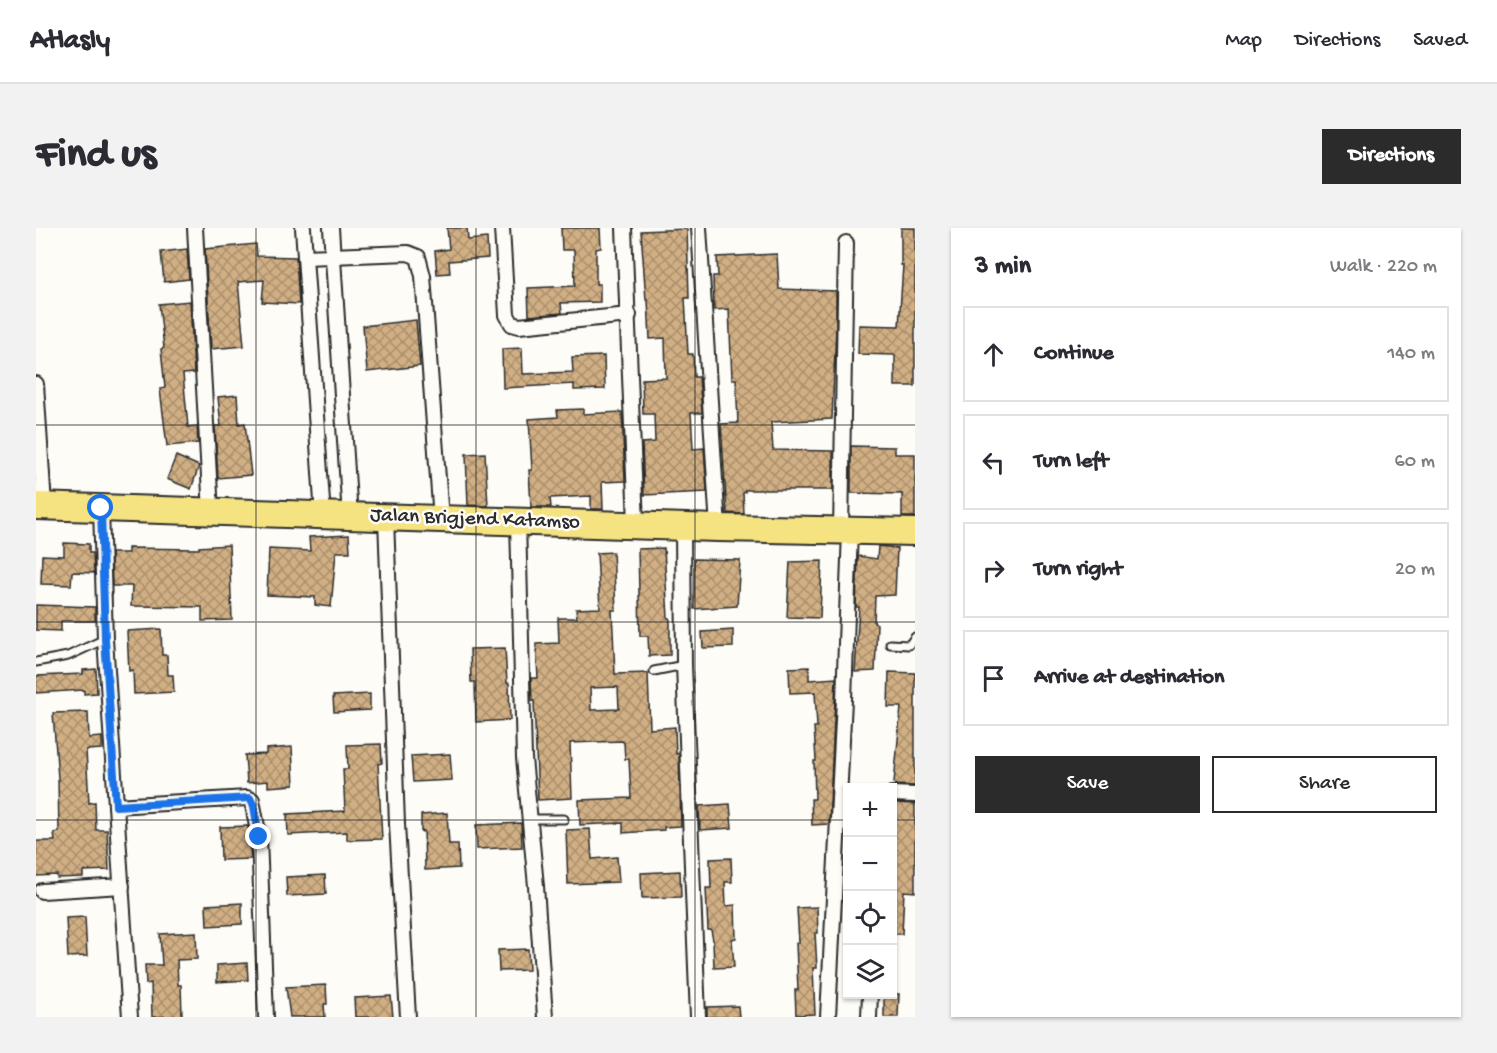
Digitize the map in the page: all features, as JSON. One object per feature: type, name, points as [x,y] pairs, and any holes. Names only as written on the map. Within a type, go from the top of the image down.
[{"type":"highway","name":"Jalan Brigjend Katamso","points":[[40,505],[386,518],[915,532]]},
{"type":"street","points":[[195,228],[211,512]]},
{"type":"street","points":[[303,228],[323,516]]},
{"type":"street","points":[[331,228],[350,516]]},
{"type":"street","points":[[502,228],[507,315],[512,324],[519,326],[629,315]]},
{"type":"street","points":[[624,228],[636,524]]},
{"type":"street","points":[[699,228],[718,528]]},
{"type":"street","points":[[828,1017],[844,700],[846,243]]},
{"type":"street","points":[[305,257],[408,253],[418,257],[423,276],[441,519]]},
{"type":"street","points":[[36,384],[40,505]]},
{"type":"street","points":[[101,508],[105,639],[130,1017]]},
{"type":"street","points":[[386,518],[397,824],[408,1017]]},
{"type":"street","points":[[518,521],[524,758],[545,1017]]},
{"type":"street","points":[[683,526],[684,665],[698,1017]]},
{"type":"street","points":[[897,794],[915,795]]},
{"type":"street","points":[[116,806],[247,798],[252,800],[259,837],[266,1017]]},
{"type":"street","points":[[42,891],[122,886]]},
{"type":"street","points":[[869,1017],[870,999]]},
{"type":"lane","points":[[890,644],[909,645],[915,637]]},
{"type":"lane","points":[[36,662],[68,656],[105,639]]},
{"type":"lane","points":[[654,671],[684,665]]},
{"type":"lane","points":[[530,819],[564,819]]},
{"type":"building","points":[[447,228],[467,228],[468,240],[487,238],[488,258],[449,261],[450,273],[437,274],[435,251],[449,249]]},
{"type":"building","points":[[561,228],[600,228],[601,248],[596,249],[596,284],[600,284],[600,302],[561,303],[562,313],[529,316],[528,288],[575,286],[574,250],[562,250]]},
{"type":"building","points":[[901,228],[915,228],[915,386],[895,386],[895,355],[858,354],[859,325],[899,326],[903,265],[901,265]]},
{"type":"building","points":[[687,229],[689,298],[685,298],[688,354],[693,354],[694,377],[699,377],[702,413],[691,413],[693,449],[704,448],[707,492],[644,495],[642,443],[655,442],[654,414],[643,414],[642,379],[666,378],[665,338],[650,339],[641,231]]},
{"type":"building","points":[[256,244],[257,256],[296,257],[299,304],[262,302],[264,280],[238,282],[244,346],[211,349],[205,249]]},
{"type":"building","points":[[187,249],[189,279],[164,282],[161,252]]},
{"type":"building","points":[[777,254],[779,289],[836,291],[836,326],[832,419],[771,422],[773,450],[833,451],[833,490],[745,490],[743,493],[744,514],[727,513],[721,424],[738,423],[736,379],[732,379],[729,309],[714,310],[713,276],[718,276],[717,257]]},
{"type":"building","points":[[190,301],[194,373],[183,374],[188,427],[197,426],[198,443],[167,446],[160,389],[165,388],[161,349],[164,348],[159,304]]},
{"type":"building","points":[[416,320],[420,366],[367,372],[363,326]]},
{"type":"building","points":[[522,348],[523,374],[573,372],[572,357],[604,356],[605,389],[574,390],[574,384],[503,388],[502,349]]},
{"type":"building","points":[[237,395],[239,424],[245,423],[251,475],[218,478],[215,426],[221,426],[218,397]]},
{"type":"building","points":[[583,409],[583,414],[622,412],[625,481],[602,482],[603,509],[591,509],[591,496],[550,498],[551,507],[531,507],[529,470],[532,470],[529,419],[558,417],[557,410]]},
{"type":"building","points":[[851,446],[895,447],[895,454],[915,454],[915,517],[902,517],[902,494],[851,493]]},
{"type":"building","points":[[485,453],[488,506],[468,505],[466,454]]},
{"type":"building","points":[[176,456],[199,466],[191,489],[167,479]]},
{"type":"building","points":[[349,535],[350,552],[336,552],[331,607],[315,605],[315,597],[267,595],[269,549],[310,551],[309,537]]},
{"type":"building","points":[[64,543],[89,544],[89,553],[93,553],[94,573],[72,572],[71,585],[41,584],[42,555],[64,556]]},
{"type":"building","points":[[229,545],[232,620],[202,621],[202,607],[131,606],[132,586],[112,586],[111,553],[128,553],[128,548],[199,549],[199,547]]},
{"type":"building","points":[[878,546],[897,548],[895,595],[875,596],[874,623],[877,624],[875,671],[855,672],[859,607],[856,607],[858,556],[877,559]]},
{"type":"building","points":[[664,548],[668,618],[670,618],[670,655],[649,656],[648,636],[640,636],[638,549]]},
{"type":"building","points":[[613,552],[616,610],[612,610],[615,674],[648,673],[650,729],[675,727],[676,754],[679,753],[681,826],[664,827],[664,830],[623,833],[623,823],[580,825],[579,800],[631,798],[629,759],[625,759],[622,741],[570,743],[572,798],[538,800],[531,678],[538,678],[536,644],[559,643],[558,618],[577,618],[576,609],[600,608],[597,553]],"holes":[[[618,687],[619,709],[591,710],[590,688]]]},
{"type":"building","points":[[694,559],[740,560],[737,606],[694,609]]},
{"type":"building","points":[[822,561],[820,618],[787,617],[790,562]]},
{"type":"building","points":[[36,605],[95,607],[95,621],[61,621],[61,631],[36,630]]},
{"type":"building","points":[[161,629],[162,655],[167,655],[168,675],[173,675],[174,692],[134,694],[133,670],[129,671],[127,631]]},
{"type":"building","points":[[733,630],[733,647],[703,648],[702,632]]},
{"type":"building","points":[[505,648],[510,720],[476,722],[475,682],[471,682],[470,649]]},
{"type":"building","points":[[809,667],[809,680],[836,678],[829,824],[812,825],[811,799],[815,799],[814,761],[816,761],[814,727],[817,727],[815,692],[790,693],[789,668]]},
{"type":"building","points":[[96,669],[97,693],[84,694],[84,690],[36,693],[36,676],[83,674],[83,670]]},
{"type":"building","points":[[889,672],[915,673],[915,786],[894,783],[901,707],[888,707]]},
{"type":"building","points":[[370,694],[370,710],[334,712],[333,696]]},
{"type":"building","points":[[88,712],[89,738],[102,737],[102,749],[86,750],[89,803],[95,802],[96,830],[107,830],[109,870],[83,871],[83,877],[36,876],[36,841],[55,841],[54,833],[59,832],[53,713]]},
{"type":"building","points":[[381,744],[382,763],[378,764],[382,839],[347,840],[347,832],[288,835],[287,814],[345,811],[343,769],[348,769],[347,745]]},
{"type":"building","points":[[292,747],[294,785],[268,787],[268,781],[247,783],[245,755],[266,754],[266,749]]},
{"type":"building","points":[[450,754],[452,780],[413,782],[411,756]]},
{"type":"building","points":[[897,803],[915,804],[915,892],[904,891],[902,934],[897,934]]},
{"type":"building","points":[[730,804],[732,828],[700,830],[699,806]]},
{"type":"building","points":[[447,813],[449,844],[458,844],[459,868],[425,870],[424,831],[421,832],[421,815]]},
{"type":"building","points":[[521,823],[522,847],[477,849],[476,825]]},
{"type":"building","points":[[248,826],[251,859],[221,860],[220,827]]},
{"type":"building","points":[[590,829],[592,859],[617,857],[619,882],[568,884],[566,830]]},
{"type":"building","points":[[731,858],[732,882],[725,882],[726,906],[735,905],[736,938],[732,939],[734,967],[714,968],[713,940],[711,930],[708,930],[706,888],[711,888],[710,859]]},
{"type":"building","points":[[680,871],[681,897],[642,898],[641,873]]},
{"type":"building","points":[[325,875],[326,894],[287,896],[286,877]]},
{"type":"building","points":[[242,903],[242,924],[207,926],[206,905]]},
{"type":"building","points":[[817,907],[818,933],[815,933],[817,968],[813,968],[815,1014],[796,1015],[795,990],[798,990],[796,943],[799,943],[797,908]]},
{"type":"building","points":[[85,917],[87,956],[68,957],[66,918]]},
{"type":"building","points":[[196,932],[197,959],[177,960],[182,1016],[152,1017],[151,983],[146,984],[145,965],[162,965],[160,934]]},
{"type":"building","points":[[528,949],[529,970],[499,971],[498,950]]},
{"type":"building","points":[[247,963],[248,980],[217,982],[217,965]]},
{"type":"building","points":[[326,985],[325,1017],[290,1017],[286,987]]},
{"type":"building","points":[[897,994],[899,994],[898,1017],[884,1017],[884,999],[897,999]]},
{"type":"building","points":[[391,996],[393,1017],[355,1017],[354,998]]},
{"type":"building","points":[[738,1006],[739,1017],[707,1017],[707,1007]]},
{"type":"route","points":[[101,508],[105,639],[116,806],[250,798],[254,806],[259,837]]}]
